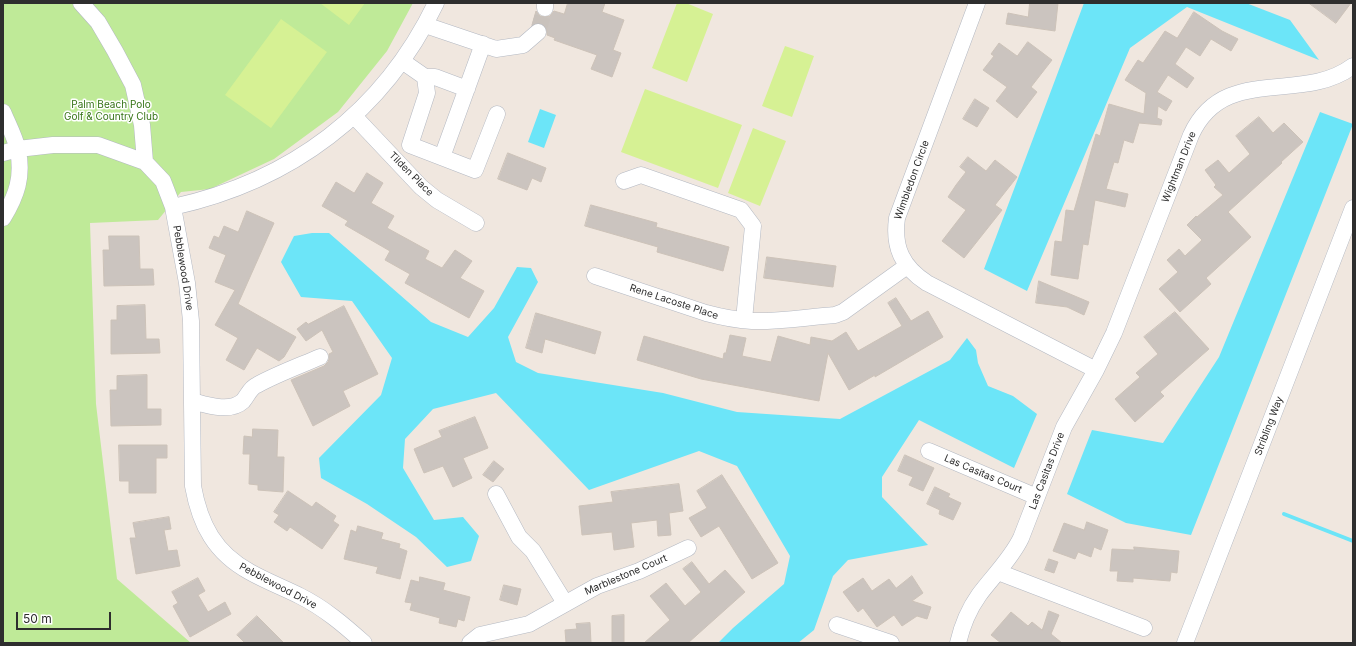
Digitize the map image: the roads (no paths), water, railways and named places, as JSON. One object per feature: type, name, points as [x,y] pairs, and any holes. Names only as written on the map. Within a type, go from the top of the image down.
[{"type":"street","points":[[10,151],[53,145],[98,145],[145,162],[142,125],[133,85],[98,22],[81,3]]},
{"type":"street","points":[[173,208],[220,195],[266,176],[298,158],[328,138],[354,116],[380,89],[402,60],[425,25],[436,3]]},
{"type":"street","name":"Wimbledon Circle","points":[[976,3],[897,218],[896,238],[898,248],[907,266],[918,277],[927,283],[1096,370]]},
{"type":"street","points":[[425,25],[496,49],[523,45],[538,32]]},
{"type":"street","points":[[442,157],[483,44]]},
{"type":"street","points":[[402,60],[425,77],[435,76],[467,88]]},
{"type":"street","name":"Wightman Drive","points":[[1096,370],[1114,333],[1191,135],[1195,126],[1206,112],[1220,100],[1237,93],[1322,81],[1341,74],[1353,66]]},
{"type":"street","points":[[425,77],[427,93],[410,145],[475,170],[497,114]]},
{"type":"street","points":[[3,112],[10,151],[20,176],[14,200],[3,218]]},
{"type":"street","name":"Tilden Place","points":[[354,116],[420,187],[437,200],[476,223]]},
{"type":"street","name":"Pebblewood Drive","points":[[145,162],[163,181],[173,208],[187,283],[191,321],[193,486],[199,513],[211,536],[219,547],[235,562],[250,572],[301,596],[326,612],[364,643]]},
{"type":"street","points":[[624,181],[642,175],[741,210],[753,226],[744,320]]},
{"type":"street","name":"Stribling Way","points":[[1185,643],[1353,208]]},
{"type":"street","name":"Rene Lacoste Place","points":[[595,276],[724,318],[769,321],[835,315],[851,307],[907,266]]},
{"type":"street","points":[[192,401],[221,407],[238,404],[255,386],[320,357]]},
{"type":"street","name":"Las Casitas Drive","points":[[958,643],[968,615],[978,596],[1017,547],[1064,427],[1096,370]]},
{"type":"street","name":"Las Casitas Court","points":[[929,451],[1037,497]]},
{"type":"street","points":[[496,494],[519,537],[533,551],[565,604]]},
{"type":"street","name":"Marblestone Court","points":[[470,643],[484,634],[529,624],[597,586],[639,571],[688,548]]},
{"type":"street","points":[[998,572],[1144,628]]},
{"type":"street","points":[[837,625],[891,643]]},
{"type":"water","points":[[1084,3],[1246,3],[1290,20],[1319,60],[1187,7],[1130,48],[1027,291],[984,269]]},
{"type":"water","points":[[540,109],[556,115],[544,148],[528,142]]},
{"type":"water","points":[[1320,112],[1353,124],[1191,535],[1126,523],[1067,494],[1092,430],[1163,443],[1219,357]]},
{"type":"water","points":[[312,233],[329,233],[431,322],[468,337],[494,308],[517,267],[531,268],[538,282],[508,337],[516,362],[538,373],[663,393],[737,412],[840,419],[950,360],[967,338],[976,350],[978,363],[988,386],[1013,396],[1037,414],[1014,468],[919,420],[882,477],[882,497],[928,545],[848,560],[833,576],[814,630],[798,643],[718,643],[784,584],[790,556],[737,466],[699,451],[589,490],[496,393],[433,409],[405,439],[403,468],[434,520],[463,517],[479,536],[471,561],[447,567],[416,537],[367,504],[321,478],[319,458],[381,395],[392,358],[352,301],[301,297],[281,262],[294,236]]},
{"type":"waterway","points":[[1284,514],[1353,541]]},
{"type":"tunnel","points":[[538,32],[545,8]]},
{"type":"park label","name":"Palm Beach Polo Golf & Country Club","points":[[111,110]]}]
